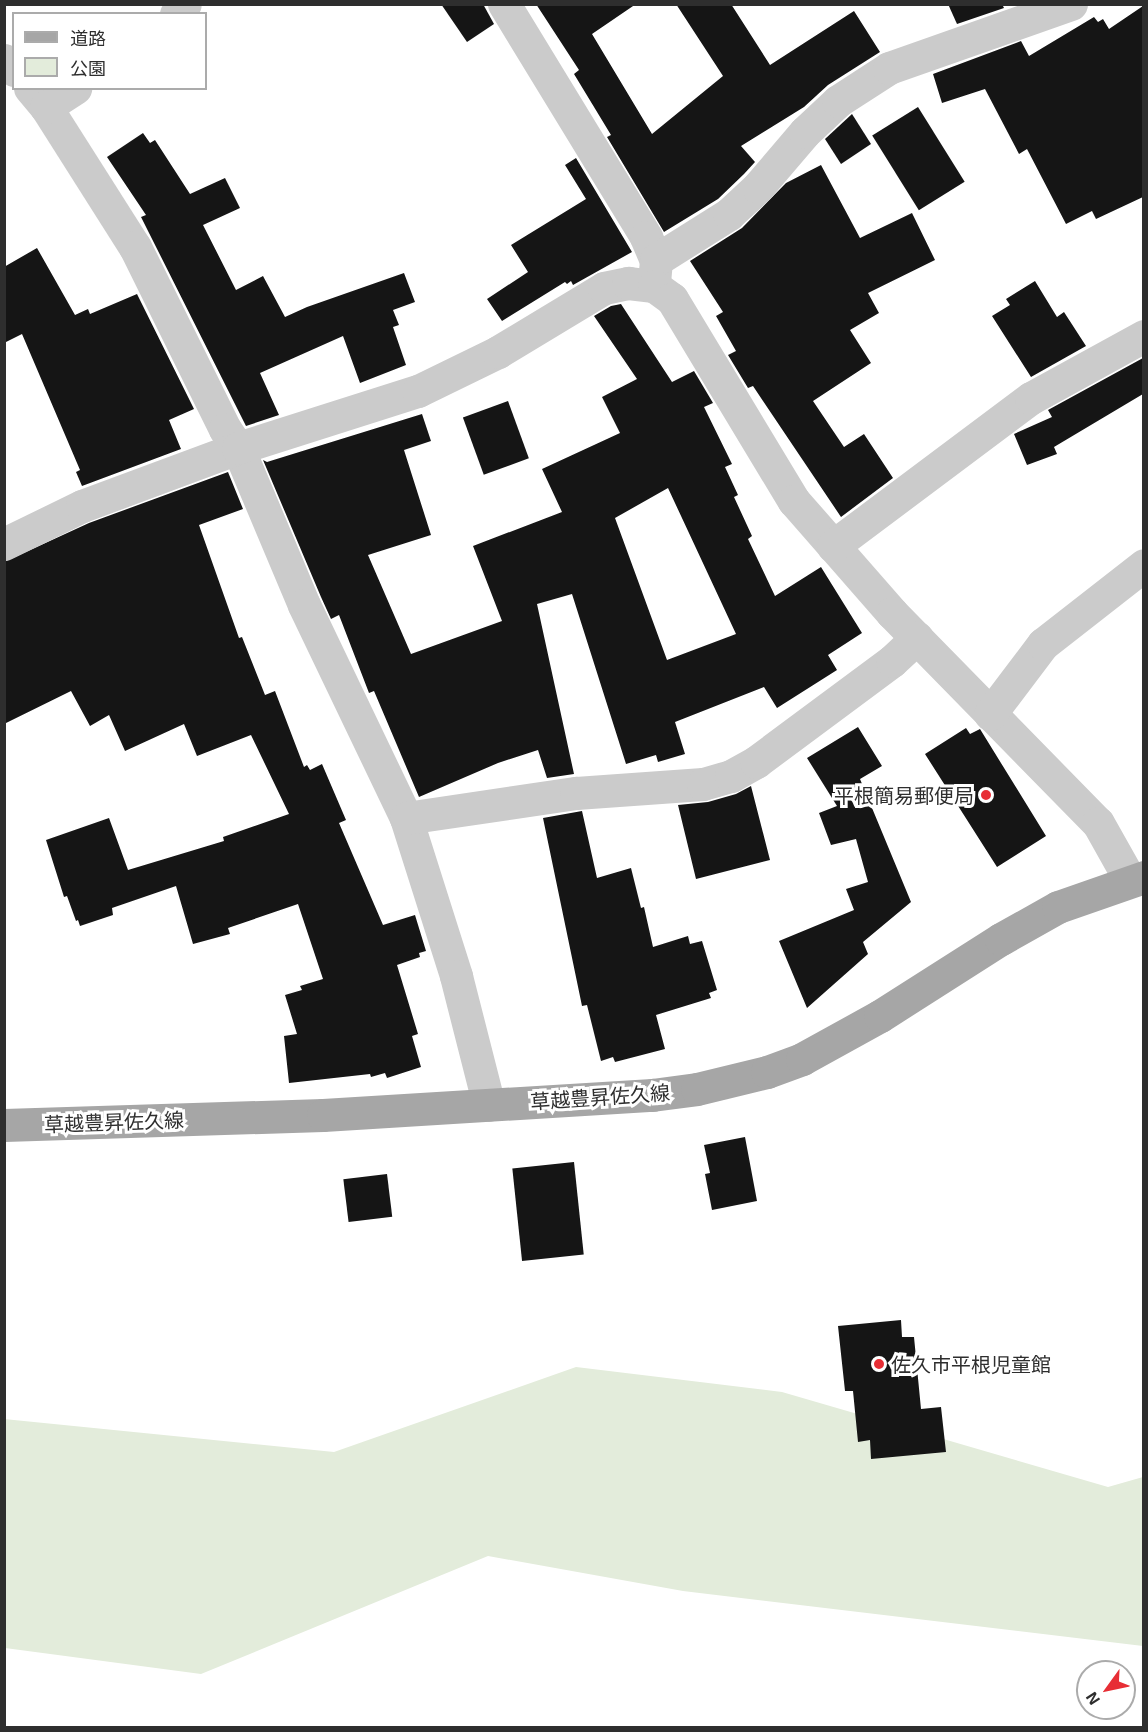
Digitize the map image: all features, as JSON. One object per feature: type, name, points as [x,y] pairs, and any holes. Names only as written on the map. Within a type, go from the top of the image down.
[{"type":"main road","name":"草越豊昇佐久線","points":[[4,1125],[323,1115],[652,1095],[697,1089],[767,1072],[802,1059],[841,1039],[1001,939],[1058,907],[1136,878]]},
{"type":"street","points":[[504,4],[640,227],[655,273],[794,501],[917,638],[1098,823],[1136,878]]},
{"type":"street","points":[[4,544],[82,506],[238,448],[418,391],[458,374],[604,288],[628,283],[655,273],[729,214],[758,187],[805,132],[838,101],[889,68],[1071,4]]},
{"type":"street","points":[[68,90],[38,98],[135,247],[225,429],[238,448],[304,605],[406,818],[456,976],[489,1105]]},
{"type":"street","points":[[833,546],[1031,398],[1143,336]]},
{"type":"street","points":[[990,714],[1043,644],[1143,565]]},
{"type":"street","points":[[406,818],[576,793],[703,784],[731,777],[756,762],[892,661],[917,638]]},
{"type":"green space","points":[[576,1367],[782,1392],[1108,1487],[1143,1477],[1143,1646],[683,1591],[488,1556],[201,1674],[5,1648],[4,1419],[334,1452]]},
{"type":"building","points":[[441,4],[483,4],[494,24],[467,42]]},
{"type":"building","points":[[536,4],[636,4],[592,34],[652,134],[723,76],[676,4],[731,4],[770,65],[854,11],[880,52],[828,85],[804,107],[741,146],[755,162],[718,199],[664,232],[607,137],[611,135],[574,74],[579,70]]},
{"type":"building","points":[[948,4],[1002,4],[1004,8],[957,24]]},
{"type":"building","points":[[1143,6],[1143,197],[1096,219],[1092,211],[1066,224],[1027,149],[1019,154],[985,89],[942,103],[933,74],[1021,41],[1029,56],[1094,17],[1098,22],[1103,19],[1109,29]]},
{"type":"building","points":[[918,107],[965,182],[919,210],[872,136]]},
{"type":"building","points":[[852,114],[871,144],[841,164],[825,139]]},
{"type":"building","points":[[143,133],[150,143],[155,140],[190,194],[225,178],[240,208],[203,225],[236,290],[263,276],[285,317],[404,273],[415,302],[393,310],[399,325],[393,327],[406,365],[360,383],[343,336],[260,373],[279,415],[246,426],[141,217],[146,215],[107,157]]},
{"type":"building","points":[[576,158],[632,252],[573,285],[571,281],[567,284],[565,282],[502,321],[487,299],[528,272],[511,245],[586,199],[565,165]]},
{"type":"building","points":[[821,165],[860,238],[912,213],[935,260],[868,293],[879,313],[850,330],[871,363],[813,401],[844,447],[864,434],[893,478],[841,517],[753,386],[748,388],[728,355],[736,351],[716,316],[723,312],[690,261],[742,228],[786,183]]},
{"type":"building","points":[[37,248],[75,315],[88,309],[90,314],[137,294],[194,409],[169,420],[181,449],[82,486],[76,472],[80,470],[22,334],[4,343],[4,267]]},
{"type":"building","points":[[1035,281],[1057,317],[1064,312],[1086,346],[1031,377],[992,316],[1010,305],[1006,299]]},
{"type":"building","points":[[621,304],[672,382],[694,371],[713,403],[704,407],[732,464],[725,467],[738,495],[734,497],[752,536],[748,539],[775,596],[821,567],[862,633],[828,655],[837,670],[777,708],[764,687],[675,722],[685,754],[658,762],[656,755],[626,764],[572,594],[537,604],[574,774],[547,778],[538,750],[498,763],[419,797],[374,691],[369,693],[339,615],[331,619],[263,460],[267,462],[422,414],[431,441],[404,450],[431,535],[368,555],[411,654],[502,621],[473,546],[562,512],[542,469],[620,433],[602,397],[637,379],[594,316],[611,306]],"holes":[[[668,488],[736,634],[667,660],[615,518]]]},
{"type":"building","points":[[1143,358],[1143,394],[1054,447],[1057,454],[1027,465],[1014,434],[1052,417],[1048,410]]},
{"type":"building","points":[[508,401],[529,458],[484,475],[463,417]]},
{"type":"building","points":[[228,472],[243,509],[199,525],[239,638],[242,637],[265,695],[275,691],[304,767],[307,765],[310,770],[322,764],[346,820],[339,823],[383,925],[415,915],[426,951],[419,953],[420,957],[397,965],[418,1034],[412,1036],[421,1067],[387,1078],[385,1073],[371,1077],[370,1074],[289,1083],[284,1036],[297,1034],[285,995],[302,990],[300,986],[323,979],[298,904],[228,928],[230,934],[193,944],[176,886],[112,908],[113,915],[80,926],[67,896],[64,897],[46,840],[109,818],[128,870],[224,841],[223,837],[289,814],[251,735],[197,756],[184,724],[125,751],[109,715],[90,726],[71,691],[4,724],[4,562],[89,523]]},
{"type":"building","points":[[858,727],[882,766],[860,779],[911,902],[863,942],[868,954],[807,1008],[779,941],[854,910],[846,889],[868,882],[856,839],[831,845],[819,813],[837,806],[807,758]]},
{"type":"building","name":"平根簡易郵便局","points":[[966,728],[970,734],[980,729],[1046,836],[997,867],[925,754]]},
{"type":"building","points":[[751,786],[770,860],[696,879],[678,805],[708,802],[736,794]]},
{"type":"building","points":[[582,811],[597,878],[631,868],[641,908],[644,907],[653,947],[688,936],[690,944],[702,941],[717,990],[709,993],[711,998],[656,1015],[665,1049],[615,1062],[613,1057],[601,1061],[587,1005],[582,1006],[543,818]]},
{"type":"building","points":[[745,1137],[757,1201],[712,1210],[705,1174],[710,1173],[704,1145]]},
{"type":"building","points":[[574,1162],[584,1254],[522,1261],[512,1168]]},
{"type":"building","points":[[387,1174],[392,1217],[349,1222],[343,1179]]},
{"type":"building","name":"佐久市平根児童館","points":[[901,1320],[902,1337],[914,1337],[921,1409],[941,1407],[946,1452],[871,1459],[870,1440],[858,1442],[853,1391],[845,1391],[838,1326]]},
{"type":"place","name":"平根簡易郵便局","points":[[986,795]]},
{"type":"place","name":"佐久市平根児童館","points":[[879,1364]]}]
